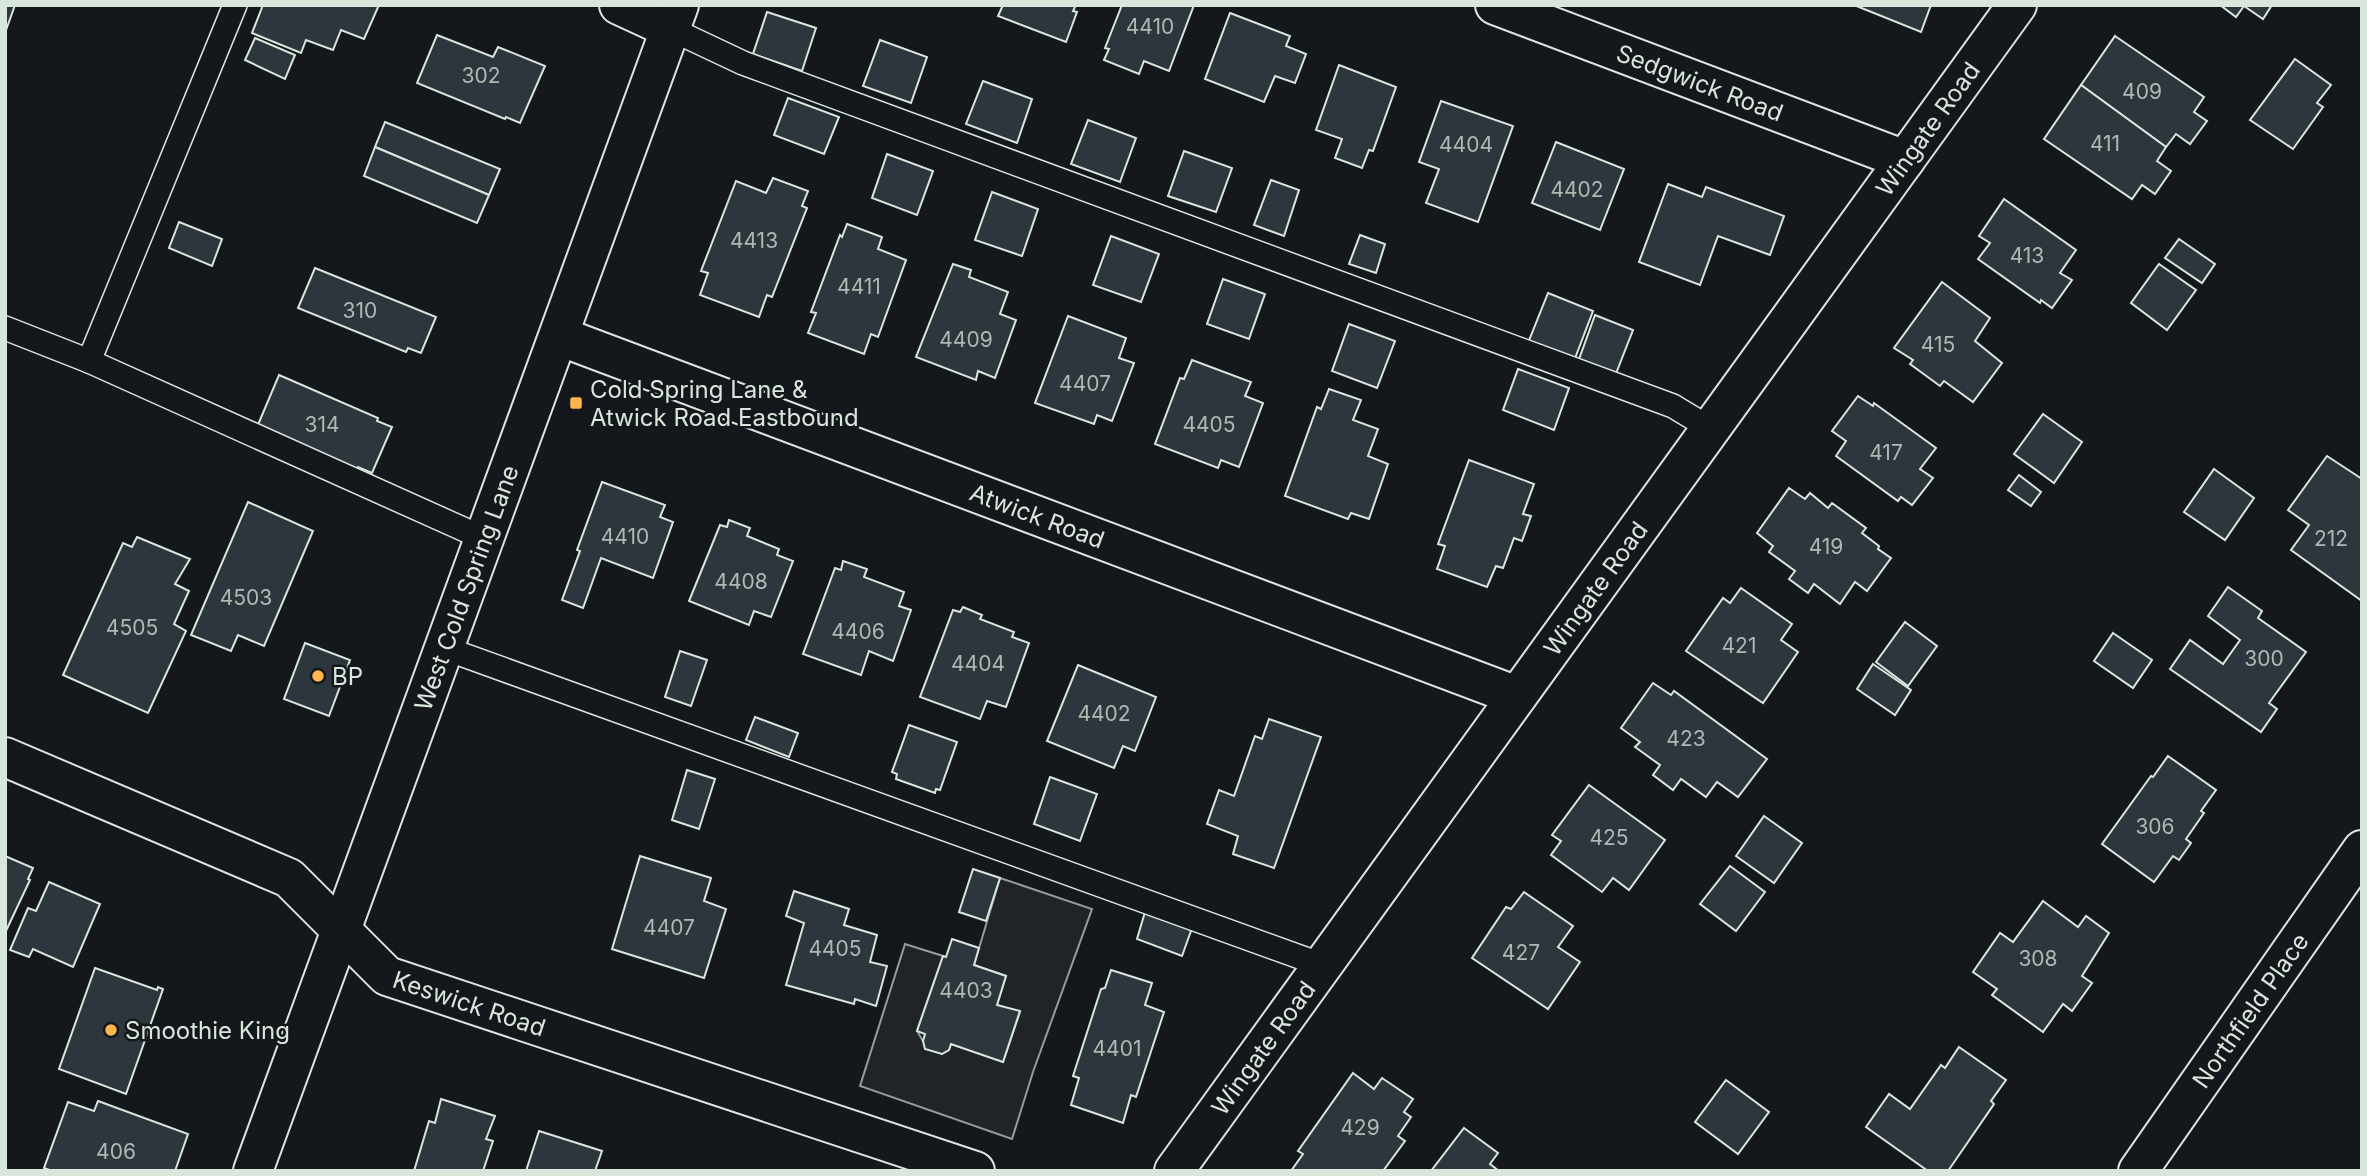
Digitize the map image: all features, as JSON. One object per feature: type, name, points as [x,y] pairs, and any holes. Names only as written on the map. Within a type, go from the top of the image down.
[{"type":"street","points":[[619,5],[675,17]]},
{"type":"street","name":"Sedgwick Road","points":[[1494,5],[1905,160]]},
{"type":"street","name":"Wingate Road","points":[[1174,1171],[2017,5]]},
{"type":"street","name":"West Cold Spring Lane","points":[[253,1171],[675,17]]},
{"type":"street","name":"Atwick Road","points":[[559,336],[1517,696]]},
{"type":"street","name":"Keswick Road","points":[[5,757],[289,878],[387,976],[975,1171]]},
{"type":"street","name":"Northfield Place","points":[[2138,1171],[2362,850]]},
{"type":"lane","points":[[89,361],[234,5]]},
{"type":"lane","points":[[675,17],[743,63],[1673,406],[1711,429]]},
{"type":"lane","points":[[5,328],[89,361],[483,538]]},
{"type":"lane","points":[[444,649],[1322,965]]},
{"type":"shaded area","points":[[1000,878],[1092,909],[1033,1072],[1012,1139],[860,1086],[905,944],[943,956],[917,1031],[923,1041],[942,1054],[951,1044],[1003,1062],[1020,1012],[997,1005],[1006,976],[974,965]]},
{"type":"building","points":[[5,5],[15,5],[5,33]]},
{"type":"building","points":[[263,5],[379,5],[364,39],[341,30],[333,50],[306,40],[301,53],[252,33]]},
{"type":"building","points":[[1003,5],[1076,5],[1073,11],[1077,12],[1066,42],[998,16]]},
{"type":"building","points":[[1122,5],[1194,5],[1169,71],[1144,61],[1139,74],[1104,60],[1109,49],[1105,48]]},
{"type":"building","points":[[1854,5],[1931,5],[1921,32]]},
{"type":"building","points":[[2220,5],[2272,5],[2263,19],[2244,6],[2236,17]]},
{"type":"building","points":[[767,12],[816,28],[802,71],[753,54]]},
{"type":"building","points":[[1230,13],[1290,36],[1286,46],[1306,54],[1295,83],[1275,76],[1264,102],[1205,79]]},
{"type":"building","points":[[437,35],[493,57],[498,47],[545,66],[520,123],[417,83]]},
{"type":"building","points":[[2115,36],[2204,97],[2194,112],[2207,121],[2190,144],[2176,134],[2166,147],[2081,85]]},
{"type":"building","points":[[255,38],[295,55],[285,79],[245,60]]},
{"type":"building","points":[[880,40],[927,57],[911,103],[863,86]]},
{"type":"building","points":[[2295,59],[2331,85],[2317,103],[2323,107],[2293,149],[2250,120]]},
{"type":"building","points":[[1339,65],[1396,87],[1373,151],[1369,150],[1362,168],[1335,158],[1342,139],[1316,130]]},
{"type":"building","points":[[983,81],[1032,99],[1017,143],[966,124]]},
{"type":"building","points":[[2081,85],[2166,147],[2157,161],[2171,171],[2155,194],[2142,185],[2132,199],[2044,139]]},
{"type":"building","points":[[788,98],[839,117],[824,154],[774,135]]},
{"type":"building","points":[[1441,101],[1513,126],[1478,222],[1426,203],[1439,169],[1419,162]]},
{"type":"building","points":[[1088,120],[1136,138],[1120,182],[1071,164]]},
{"type":"building","points":[[385,122],[500,169],[489,195],[375,147]]},
{"type":"building","points":[[1556,142],[1624,169],[1600,230],[1532,203]]},
{"type":"building","points":[[375,147],[489,195],[477,223],[364,176]]},
{"type":"building","points":[[1184,151],[1232,168],[1216,212],[1168,196]]},
{"type":"building","points":[[887,154],[933,171],[917,215],[872,198]]},
{"type":"building","points":[[773,178],[808,191],[802,206],[807,208],[772,297],[767,295],[759,317],[700,295],[708,273],[701,271],[736,181],[766,193]]},
{"type":"building","points":[[1271,180],[1299,190],[1284,236],[1254,225]]},
{"type":"building","points":[[1668,184],[1702,197],[1706,187],[1784,216],[1770,255],[1718,236],[1700,285],[1639,262]]},
{"type":"building","points":[[992,192],[1038,209],[1022,256],[975,240]]},
{"type":"building","points":[[2004,199],[2076,250],[2060,273],[2072,280],[2052,308],[2041,300],[2040,303],[1978,259],[1990,243],[1979,236]]},
{"type":"building","points":[[179,222],[222,239],[212,266],[169,248]]},
{"type":"building","points":[[847,224],[882,237],[878,249],[906,260],[878,337],[871,334],[864,354],[808,333],[816,313],[811,312],[840,235],[842,237]]},
{"type":"building","points":[[1360,235],[1385,244],[1376,273],[1349,264]]},
{"type":"building","points":[[1111,236],[1159,254],[1141,302],[1093,285]]},
{"type":"building","points":[[2179,239],[2215,264],[2202,283],[2165,258]]},
{"type":"building","points":[[953,264],[971,270],[969,277],[1008,292],[1000,314],[1016,320],[995,378],[978,371],[976,380],[916,357]]},
{"type":"building","points":[[2159,264],[2196,290],[2167,330],[2131,303]]},
{"type":"building","points":[[315,268],[436,317],[421,353],[408,348],[406,352],[298,308]]},
{"type":"building","points":[[1223,279],[1265,294],[1249,339],[1207,324]]},
{"type":"building","points":[[1942,282],[1990,318],[1975,341],[2002,363],[1973,402],[1944,381],[1940,386],[1910,364],[1913,360],[1894,348]]},
{"type":"building","points":[[1548,293],[1593,311],[1574,361],[1528,343]]},
{"type":"building","points":[[1595,315],[1633,330],[1615,376],[1578,362]]},
{"type":"building","points":[[1068,316],[1126,338],[1119,358],[1134,363],[1112,421],[1097,415],[1094,424],[1035,403]]},
{"type":"building","points":[[1349,324],[1395,341],[1377,388],[1332,371]]},
{"type":"building","points":[[1192,360],[1251,382],[1245,396],[1263,403],[1239,467],[1221,460],[1218,468],[1155,444],[1180,378],[1184,379]]},
{"type":"building","points":[[1518,369],[1569,388],[1554,430],[1503,410]]},
{"type":"building","points":[[279,375],[378,418],[377,421],[392,427],[372,473],[358,467],[357,470],[257,427]]},
{"type":"building","points":[[1329,389],[1361,400],[1353,420],[1378,429],[1368,456],[1388,464],[1369,519],[1351,513],[1348,519],[1285,496],[1317,407],[1321,409]]},
{"type":"building","points":[[1858,396],[1873,406],[1874,403],[1936,448],[1920,469],[1933,478],[1912,505],[1901,497],[1898,501],[1836,456],[1846,441],[1832,431]]},
{"type":"building","points":[[2043,414],[2082,442],[2054,483],[2014,454]]},
{"type":"building","points":[[2327,456],[2362,479],[2362,601],[2291,550],[2309,525],[2288,510]]},
{"type":"building","points":[[1469,460],[1534,484],[1523,514],[1531,516],[1522,541],[1514,538],[1503,568],[1496,566],[1487,587],[1437,569],[1445,546],[1438,544]]},
{"type":"building","points":[[2214,469],[2254,498],[2225,540],[2184,512]]},
{"type":"building","points":[[2019,475],[2041,492],[2031,506],[2008,490]]},
{"type":"building","points":[[602,482],[665,505],[660,517],[673,522],[653,578],[601,558],[583,608],[562,600]]},
{"type":"building","points":[[1789,488],[1805,499],[1810,493],[1828,508],[1832,503],[1866,528],[1862,533],[1891,558],[1867,591],[1855,582],[1840,604],[1814,584],[1808,593],[1789,579],[1795,571],[1769,552],[1773,546],[1757,533]]},
{"type":"building","points":[[248,502],[313,531],[264,646],[238,635],[231,651],[191,635]]},
{"type":"building","points":[[729,520],[750,528],[747,536],[779,549],[777,555],[793,561],[771,617],[754,611],[749,625],[689,601],[720,525],[727,527]]},
{"type":"building","points":[[137,537],[190,559],[175,584],[189,591],[174,624],[186,631],[148,713],[63,675],[123,543],[132,547]]},
{"type":"building","points":[[843,561],[867,569],[864,577],[904,592],[899,606],[911,610],[893,661],[869,651],[861,675],[803,654],[835,568],[841,570]]},
{"type":"building","points":[[2228,587],[2262,611],[2258,618],[2306,652],[2269,703],[2277,709],[2261,732],[2170,669],[2190,640],[2223,664],[2240,640],[2208,616]]},
{"type":"building","points":[[1741,588],[1792,624],[1781,640],[1798,652],[1763,703],[1686,651],[1723,598],[1730,603]]},
{"type":"building","points":[[963,607],[982,615],[980,619],[1014,632],[1012,637],[1029,643],[1006,707],[987,701],[980,719],[920,697],[953,610],[960,612]]},
{"type":"building","points":[[1905,622],[1937,646],[1908,686],[1876,662]]},
{"type":"building","points":[[2113,633],[2152,660],[2133,688],[2094,661]]},
{"type":"building","name":"BP","points":[[305,643],[350,660],[329,716],[284,699]]},
{"type":"building","points":[[680,651],[707,660],[691,706],[665,697]]},
{"type":"building","points":[[1873,664],[1911,690],[1895,715],[1857,689]]},
{"type":"building","points":[[1078,665],[1156,697],[1135,751],[1123,746],[1114,768],[1047,741]]},
{"type":"building","points":[[1653,683],[1671,695],[1674,691],[1767,759],[1738,797],[1717,782],[1706,797],[1681,779],[1673,790],[1653,775],[1660,765],[1635,747],[1640,742],[1621,728]]},
{"type":"building","points":[[755,717],[798,733],[789,757],[746,740]]},
{"type":"building","points":[[1269,719],[1321,737],[1274,868],[1233,854],[1238,836],[1207,824],[1219,790],[1234,796],[1255,736],[1262,739]]},
{"type":"building","points":[[909,725],[957,742],[940,790],[936,789],[935,793],[896,779],[897,774],[892,772]]},
{"type":"building","points":[[2168,756],[2216,790],[2186,839],[2191,843],[2179,860],[2173,856],[2154,882],[2102,844]]},
{"type":"building","points":[[687,770],[715,779],[699,829],[672,820]]},
{"type":"building","points":[[1050,777],[1097,794],[1080,841],[1034,824]]},
{"type":"building","points":[[1589,785],[1665,840],[1629,890],[1613,878],[1602,892],[1551,855],[1561,841],[1552,835]]},
{"type":"building","points":[[1764,816],[1802,843],[1774,883],[1736,856]]},
{"type":"building","points":[[5,856],[33,868],[5,933]]},
{"type":"building","points":[[640,856],[711,878],[704,901],[726,909],[704,978],[612,949]]},
{"type":"building","points":[[1730,866],[1765,892],[1736,931],[1700,904]]},
{"type":"building","points":[[973,869],[1000,878],[986,921],[959,912]]},
{"type":"building","points":[[49,882],[100,904],[73,967],[33,949],[29,957],[10,950],[28,908],[36,911]]},
{"type":"building","points":[[794,891],[849,909],[844,925],[877,935],[870,962],[887,966],[876,1006],[855,999],[854,1004],[786,985],[804,923],[786,916]]},
{"type":"building","points":[[1524,892],[1573,926],[1558,947],[1580,962],[1548,1009],[1472,958],[1506,907],[1511,909]]},
{"type":"building","points":[[2043,901],[2078,927],[2086,916],[2109,933],[2082,976],[2092,983],[2072,1011],[2063,1004],[2043,1032],[1992,995],[1997,989],[1973,972],[2000,933],[2013,942]]},
{"type":"building","points":[[1145,912],[1192,928],[1182,956],[1137,939]]},
{"type":"building","points":[[952,939],[979,948],[974,965],[1006,976],[997,1005],[1020,1011],[1003,1062],[951,1044],[949,1050],[942,1054],[925,1049],[925,1034],[917,1031],[943,956],[946,957]]},
{"type":"building","name":"Smoothie King","points":[[95,968],[157,990],[158,987],[163,989],[126,1094],[59,1069]]},
{"type":"building","points":[[1111,970],[1152,983],[1145,1005],[1164,1012],[1136,1097],[1131,1095],[1123,1123],[1071,1105],[1079,1078],[1073,1076],[1101,989],[1105,988]]},
{"type":"building","points":[[1959,1047],[2006,1080],[1991,1101],[1994,1104],[1948,1171],[1928,1171],[1866,1127],[1889,1094],[1910,1109],[1941,1065],[1945,1068]]},
{"type":"building","points":[[1353,1073],[1374,1089],[1382,1078],[1413,1099],[1404,1112],[1411,1117],[1398,1136],[1405,1141],[1383,1171],[1291,1171],[1303,1154],[1298,1151]]},
{"type":"building","points":[[1726,1080],[1769,1112],[1738,1154],[1695,1122]]},
{"type":"building","points":[[441,1099],[495,1116],[486,1139],[493,1141],[483,1171],[414,1171],[429,1121],[435,1123]]},
{"type":"building","points":[[98,1101],[188,1134],[175,1171],[52,1171],[44,1168],[68,1102],[94,1111]]},
{"type":"building","points":[[1464,1128],[1498,1153],[1490,1164],[1499,1171],[1431,1171]]},
{"type":"building","points":[[539,1131],[602,1151],[595,1171],[526,1171]]},
{"type":"place","name":"Cold Spring Lane & Atwick Road Eastbound","points":[[576,403]]},
{"type":"place","name":"BP","points":[[318,676]]},
{"type":"place","name":"Smoothie King","points":[[111,1030]]}]
